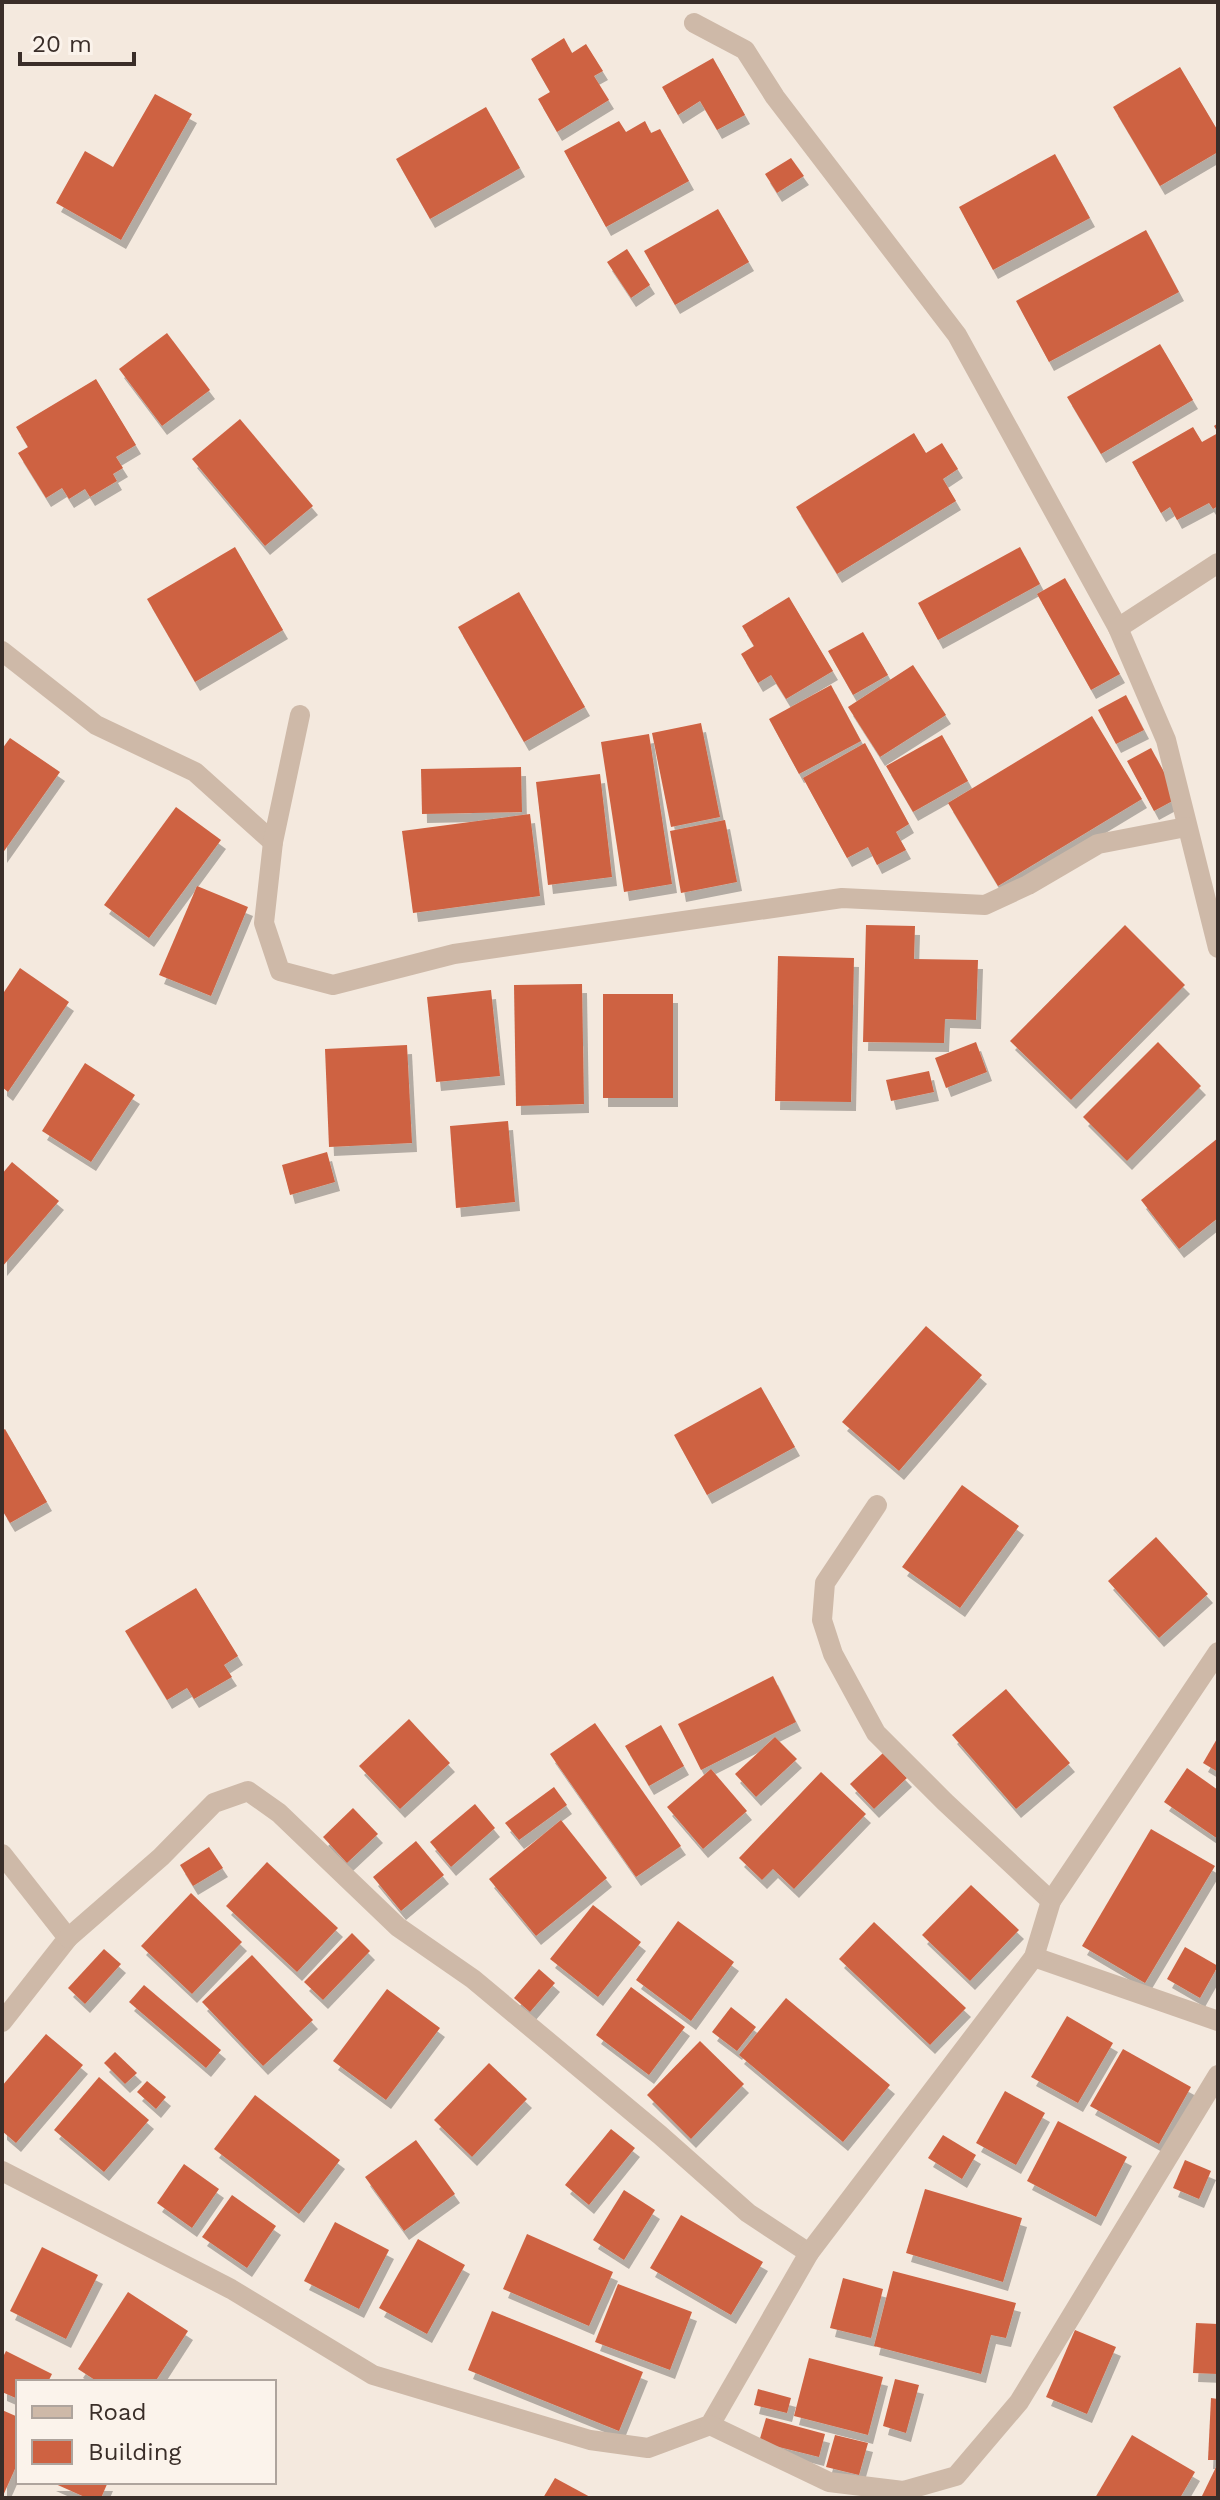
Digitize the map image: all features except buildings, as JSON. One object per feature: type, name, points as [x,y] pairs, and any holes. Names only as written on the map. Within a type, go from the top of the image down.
[{"type":"street","points":[[694,23],[745,50],[775,97],[957,335],[1118,628],[1166,740],[1218,948]]},
{"type":"street","points":[[1118,628],[1218,563]]},
{"type":"street","points":[[2,651],[96,725],[195,772],[273,842]]},
{"type":"street","points":[[300,715],[273,842],[264,923],[280,971],[333,985],[454,954],[842,898],[985,905],[1028,885],[1098,844],[1186,827]]},
{"type":"street","points":[[877,1505],[825,1583],[822,1620],[833,1654],[876,1733],[1051,1901]]},
{"type":"street","points":[[2,2171],[231,2289],[373,2375],[590,2440],[648,2448],[710,2425],[809,2253],[1034,1957],[1051,1901],[1218,1652]]},
{"type":"street","points":[[2,2022],[68,1938],[161,1857],[214,1803],[248,1791],[279,1813],[398,1927],[473,1979],[748,2213],[809,2253]]},
{"type":"street","points":[[2,1854],[68,1938]]},
{"type":"street","points":[[1034,1957],[1218,2021]]},
{"type":"street","points":[[710,2425],[829,2482],[903,2491],[956,2476],[1019,2402],[1218,2075]]}]
